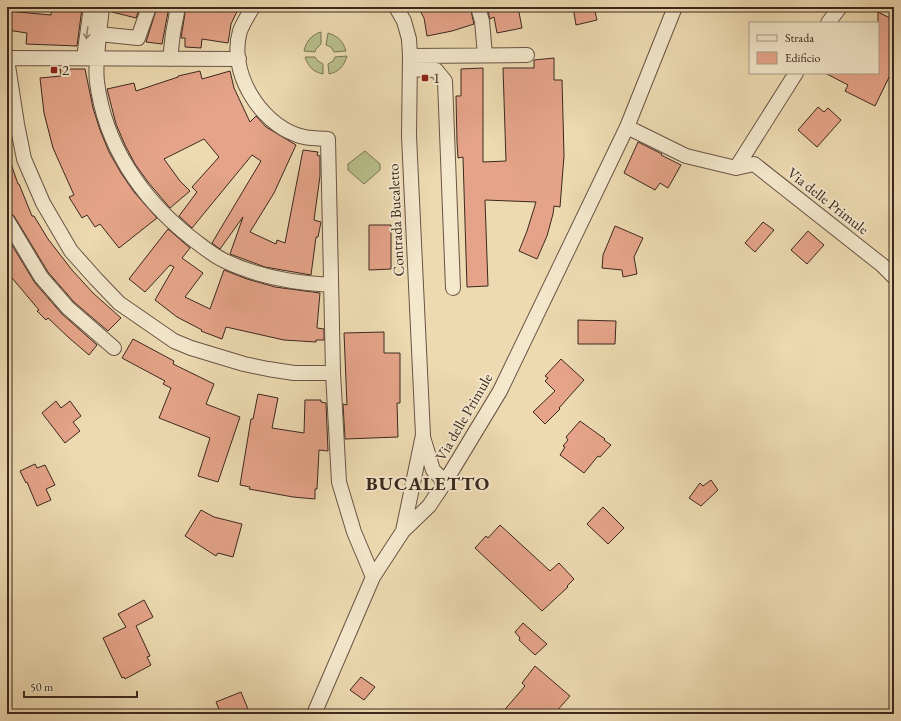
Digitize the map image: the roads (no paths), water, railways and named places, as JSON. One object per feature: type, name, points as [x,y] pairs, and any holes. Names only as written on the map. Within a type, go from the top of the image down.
[{"type":"street","points":[[91,7],[90,58],[97,81],[101,102],[115,147],[137,183],[178,227],[203,247],[223,260],[245,269],[288,281],[330,285]]},
{"type":"street","points":[[90,58],[99,34],[102,7]]},
{"type":"street","points":[[99,34],[138,38],[149,7]]},
{"type":"street","points":[[170,59],[178,7]]},
{"type":"street","points":[[253,7],[246,17],[240,32],[238,46],[239,59],[245,84],[262,111],[283,128],[297,135],[308,138],[328,139],[332,373],[339,482],[354,532],[373,577]]},
{"type":"street","name":"Contrada Bucaletto","points":[[396,7],[404,21],[407,33],[410,62],[409,136],[423,435]]},
{"type":"street","points":[[478,7],[482,21],[485,55]]},
{"type":"street","name":"Via delle Primule","points":[[314,714],[373,577],[403,531],[429,506],[500,391],[627,126],[675,7]]},
{"type":"street","points":[[829,22],[840,7]]},
{"type":"street","points":[[410,62],[485,55],[527,55]]},
{"type":"street","points":[[239,59],[7,59],[9,90],[24,159],[43,203],[71,251],[119,303],[174,341],[191,348],[244,364],[288,372],[332,373]]},
{"type":"street","points":[[410,62],[436,70],[445,81],[453,288]]},
{"type":"street","points":[[736,168],[795,74]]},
{"type":"street","name":"Via delle Primule","points":[[627,126],[686,156],[736,168],[754,164],[882,265],[894,277]]},
{"type":"street","points":[[7,220],[41,277],[68,308],[114,348]]},
{"type":"street","points":[[423,435],[433,470],[445,482]]},
{"type":"street","points":[[403,531],[423,435]]},
{"type":"place","name":"2","points":[[54,70]]},
{"type":"place","name":"1","points":[[425,78]]},
{"type":"district","name":"BUCALETTO","points":[[428,483]]}]
